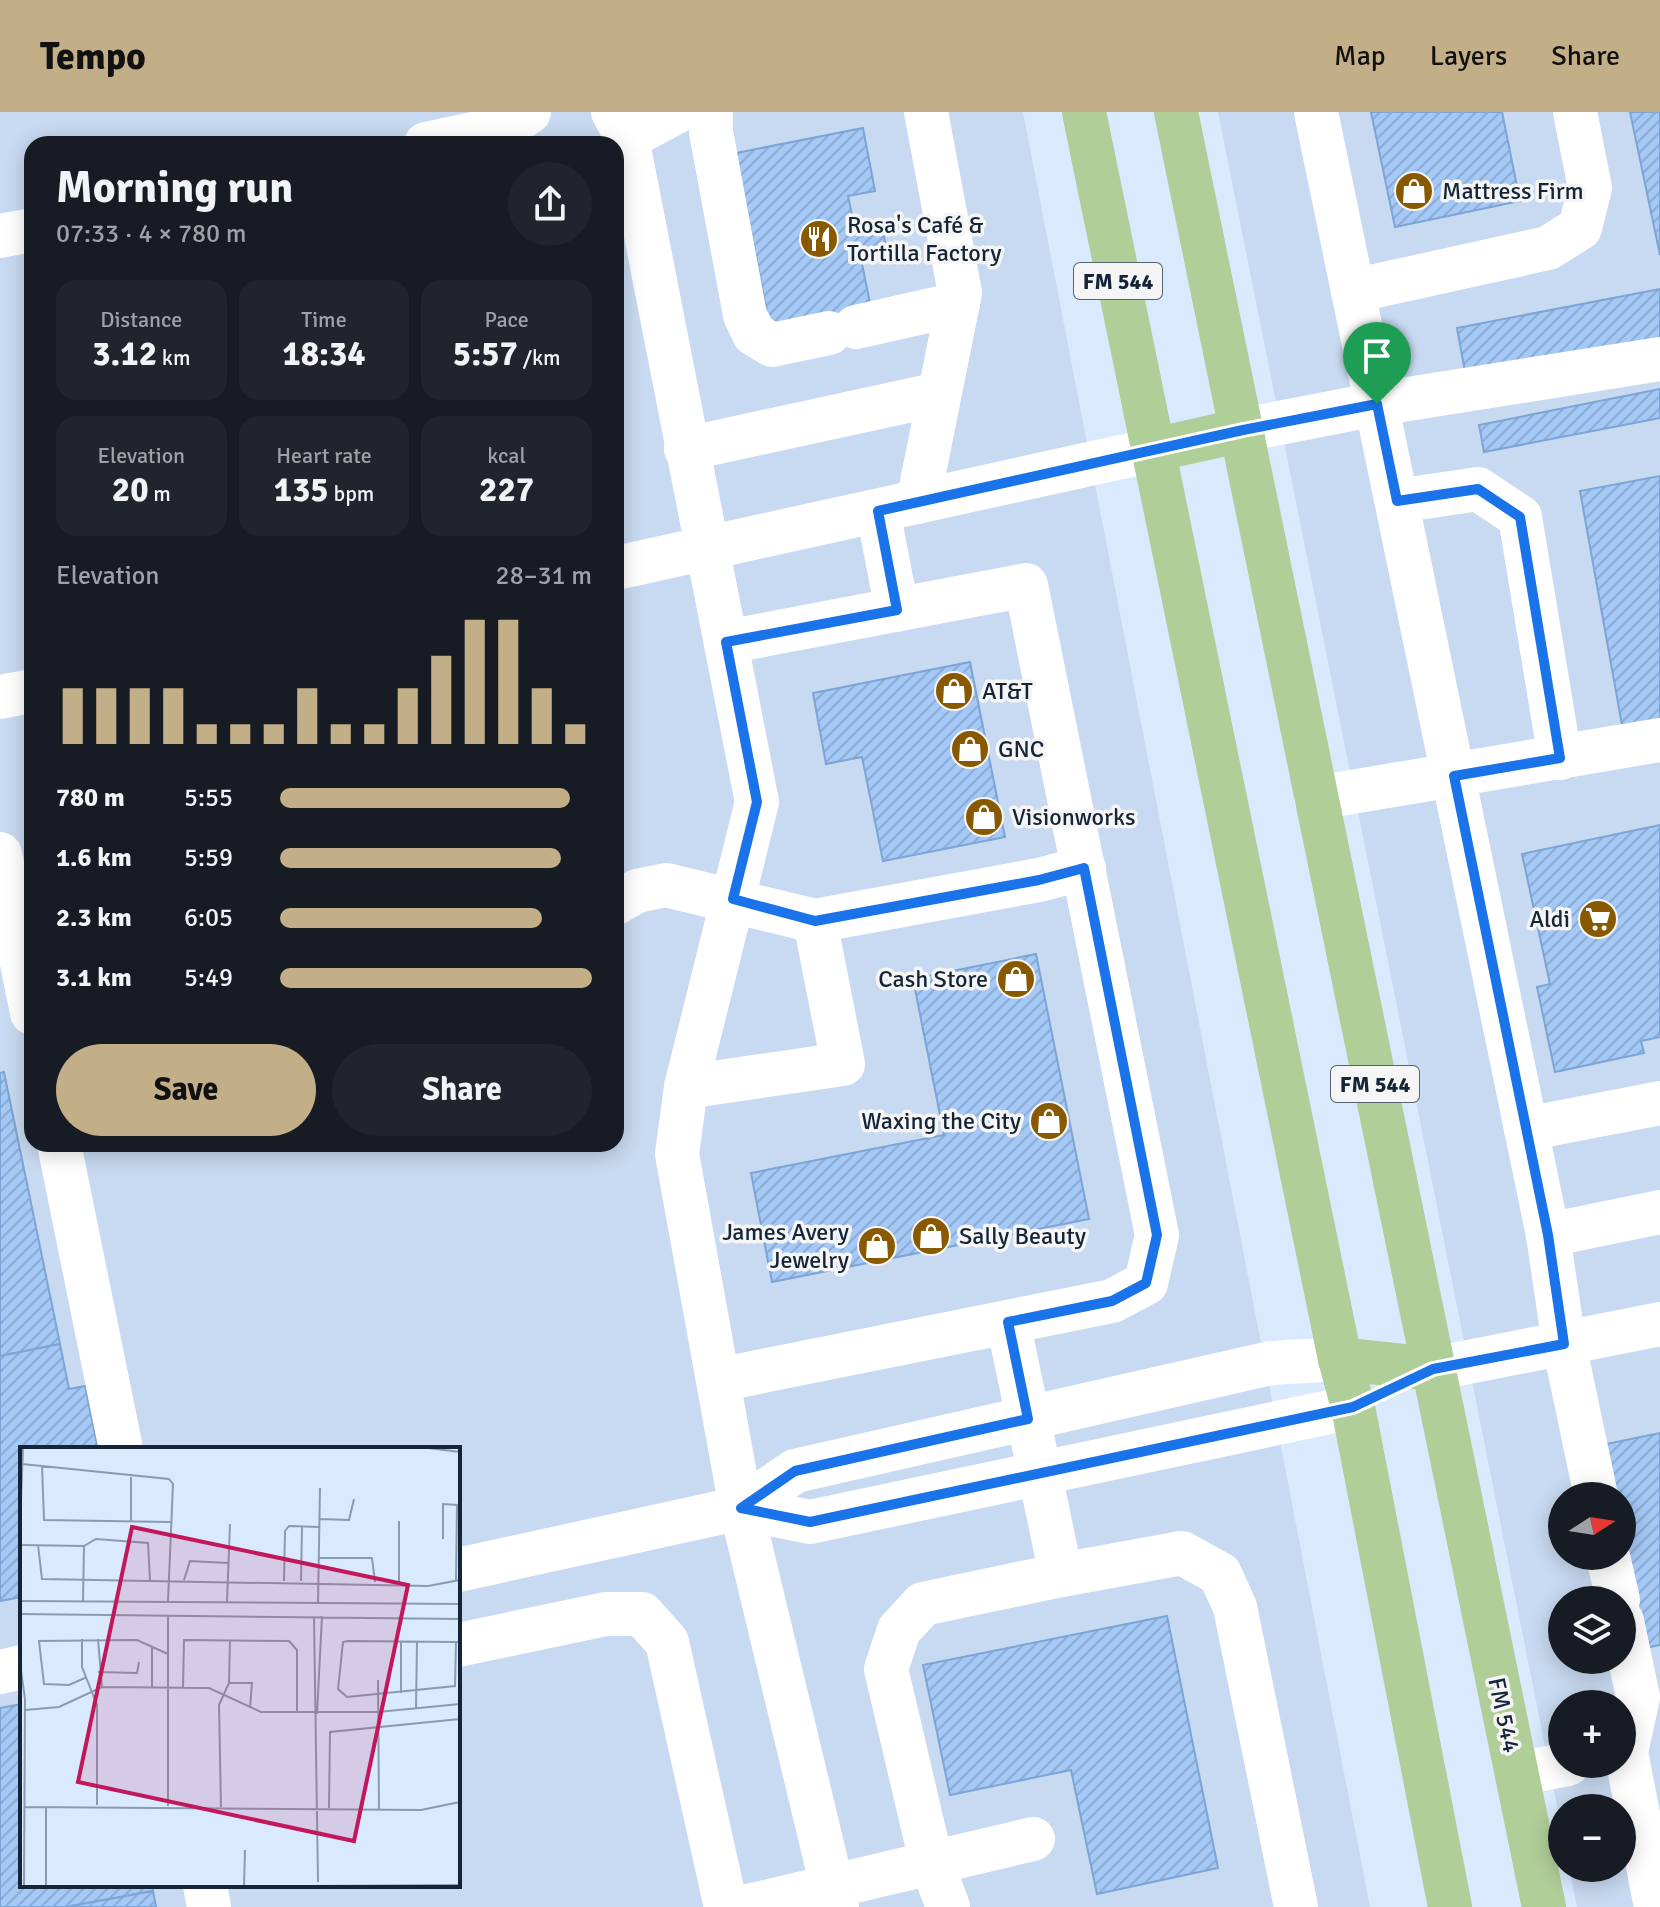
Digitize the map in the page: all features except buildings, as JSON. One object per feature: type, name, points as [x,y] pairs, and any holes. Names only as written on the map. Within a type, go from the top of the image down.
[{"type":"main road","name":"FM 544","points":[[1084,112],[1340,1359],[1353,1407],[1450,1907]]},
{"type":"main road","name":"FM 544","points":[[1176,112],[1544,1907]]},
{"type":"main road","points":[[1153,450],[1243,430]]},
{"type":"main road","points":[[1340,1359],[1433,1369]]},
{"type":"main road","points":[[1353,1407],[1433,1369]]},
{"type":"lane","points":[[464,136],[506,127],[529,112]]},
{"type":"lane","points":[[620,125],[676,112]]},
{"type":"lane","points":[[711,112],[711,132],[745,315],[754,334],[772,345],[958,304]]},
{"type":"lane","points":[[897,610],[898,506],[939,394],[960,293],[926,112]]},
{"type":"lane","points":[[1316,112],[1548,1235],[1564,1344],[1593,1482]]},
{"type":"lane","points":[[1353,291],[1548,248],[1580,228],[1590,188],[1575,112]]},
{"type":"lane","points":[[624,145],[757,802],[686,1087],[677,1154],[741,1508],[834,1897]]},
{"type":"lane","points":[[0,236],[24,232]]},
{"type":"lane","points":[[1243,430],[1377,404],[1660,359]]},
{"type":"lane","points":[[686,449],[939,394]]},
{"type":"lane","points":[[624,566],[1153,450]]},
{"type":"lane","points":[[1397,501],[1478,489],[1520,517],[1560,758]]},
{"type":"lane","points":[[718,1380],[1112,1301],[1146,1283],[1157,1235],[1026,585],[726,642]]},
{"type":"lane","points":[[0,697],[24,692]]},
{"type":"lane","points":[[1316,798],[1660,740]]},
{"type":"lane","points":[[0,854],[24,973]]},
{"type":"lane","points":[[624,898],[637,891],[666,885],[815,921],[1039,880],[1084,868]]},
{"type":"lane","points":[[686,1087],[843,1064],[815,921]]},
{"type":"lane","points":[[1526,1129],[1660,1103]]},
{"type":"lane","points":[[61,1152],[121,1447]]},
{"type":"lane","points":[[1548,1235],[1660,1212]]},
{"type":"lane","points":[[1008,1322],[1061,1575]]},
{"type":"lane","points":[[1433,1369],[1660,1324]]},
{"type":"lane","points":[[460,1570],[741,1508],[795,1471],[1271,1363],[1340,1359]]},
{"type":"lane","points":[[741,1508],[810,1522],[1353,1407]]},
{"type":"lane","points":[[948,1907],[931,1861],[886,1669],[899,1630],[923,1604],[1182,1553],[1220,1574],[1235,1607],[1296,1907]]},
{"type":"lane","points":[[460,1645],[606,1614],[642,1614],[667,1642],[726,1907]]},
{"type":"lane","points":[[1636,1659],[1649,1694],[1636,1725]]},
{"type":"lane","points":[[0,1672],[20,1667]]},
{"type":"lane","points":[[1517,1774],[1548,1768]]},
{"type":"lane","points":[[1632,1778],[1653,1849],[1656,1907]]},
{"type":"lane","points":[[744,1907],[834,1897],[931,1861],[1033,1839]]},
{"type":"lane","points":[[205,1887],[209,1907]]},
{"type":"shaded area","points":[[0,112],[1023,112],[1370,1907],[0,1907]]},
{"type":"shaded area","points":[[1218,112],[1660,112],[1660,1907],[1577,1907],[1572,1882],[1636,1882],[1636,1794],[1555,1794],[1551,1778],[1636,1778],[1636,1690],[1548,1690],[1548,1761]]},
{"type":"place","name":"Mattress Firm","points":[[1414,191]]},
{"type":"place","name":"Rosa's Café & Tortilla Factory","points":[[819,239]]},
{"type":"place","name":"AT&T","points":[[954,691]]},
{"type":"place","name":"GNC","points":[[970,749]]},
{"type":"place","name":"Visionworks","points":[[984,817]]},
{"type":"place","name":"Aldi","points":[[1598,919]]},
{"type":"place","name":"Cash Store","points":[[1016,979]]},
{"type":"place","name":"Waxing the City","points":[[1049,1121]]},
{"type":"place","name":"Sally Beauty","points":[[931,1236]]},
{"type":"place","name":"James Avery Jewelry","points":[[877,1246]]},
{"type":"route","points":[[1377,404],[1397,501],[1478,489],[1520,517],[1560,758],[1454,776],[1548,1235],[1564,1344],[1433,1369],[1353,1407],[810,1522],[741,1508],[795,1471],[1028,1419],[1008,1322],[1112,1301],[1146,1283],[1157,1235],[1084,868],[1039,880],[815,921],[733,899],[757,802],[726,642],[897,610],[878,511],[1243,430],[1377,404]]}]
